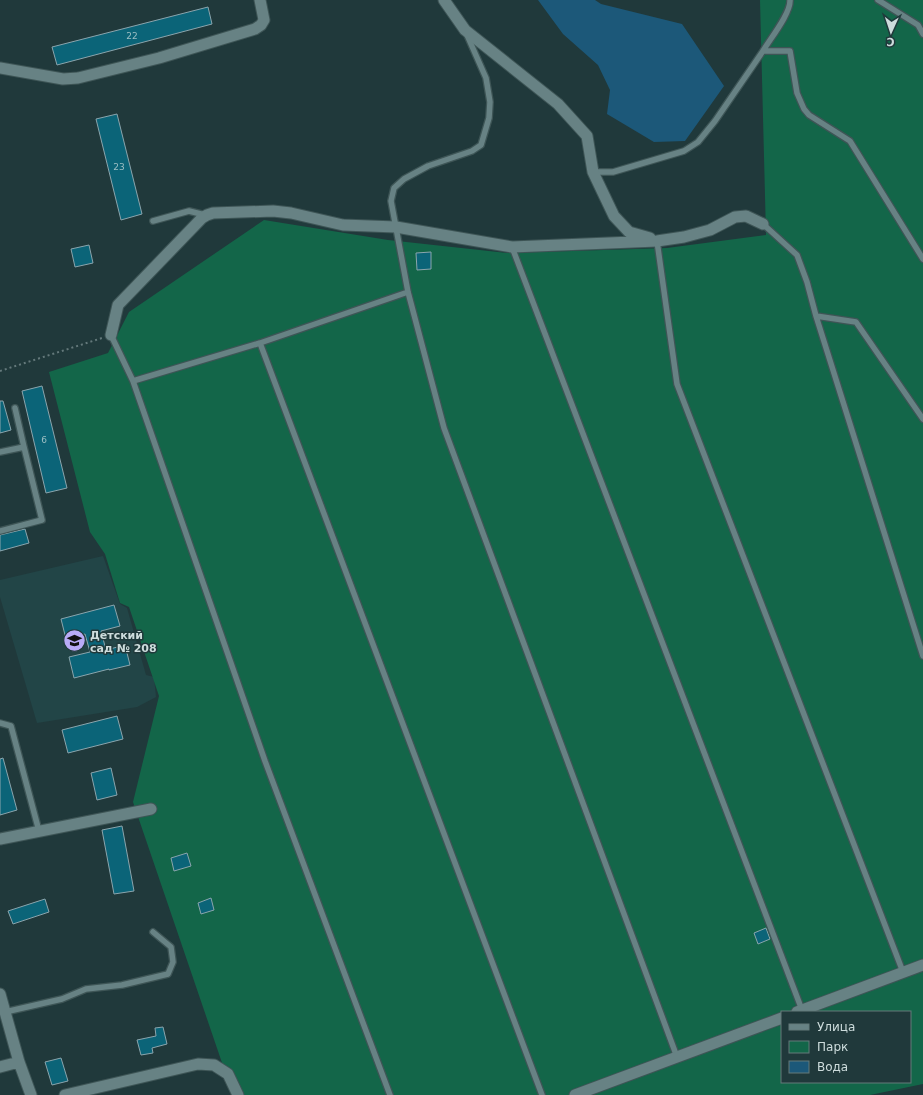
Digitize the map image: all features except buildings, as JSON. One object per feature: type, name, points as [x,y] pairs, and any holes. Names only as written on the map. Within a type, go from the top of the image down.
[{"type":"street","points":[[0,68],[63,80],[78,78],[159,58],[255,29],[261,25],[264,20],[260,0]]},
{"type":"street","points":[[444,0],[465,30],[558,104],[587,136],[593,172],[614,216],[630,232],[657,240]]},
{"type":"street","points":[[111,335],[118,305],[207,215],[213,213],[273,211],[291,213],[343,225],[396,227],[512,247],[657,240],[684,237],[710,230],[735,217],[746,216],[763,224]]},
{"type":"street","points":[[0,839],[151,809]]},
{"type":"street","points":[[800,1011],[923,965]]},
{"type":"street","points":[[0,994],[19,1062],[31,1095]]},
{"type":"street","points":[[575,1095],[781,1018]]},
{"type":"street","points":[[0,1067],[19,1062]]},
{"type":"street","points":[[65,1095],[198,1064],[214,1066],[228,1074],[238,1095]]},
{"type":"lane","points":[[593,172],[613,172],[620,170],[684,151],[698,142],[763,51],[787,13],[790,0]]},
{"type":"lane","points":[[878,0],[918,25],[923,34]]},
{"type":"lane","points":[[465,30],[486,78],[490,102],[489,118],[481,145],[472,151],[428,166],[404,179],[394,188],[391,201],[408,292],[444,428],[677,1057]]},
{"type":"lane","points":[[763,51],[790,51],[797,93],[804,109],[810,115],[850,141],[923,259]]},
{"type":"lane","points":[[153,221],[189,211],[207,215]]},
{"type":"lane","points":[[763,224],[797,255],[807,282],[816,316],[923,656]]},
{"type":"lane","points":[[657,240],[677,384],[903,972]]},
{"type":"lane","points":[[512,247],[800,1011]]},
{"type":"lane","points":[[133,381],[260,343],[408,292]]},
{"type":"lane","points":[[816,316],[856,322],[923,420]]},
{"type":"lane","points":[[111,335],[133,381],[265,761],[390,1095]]},
{"type":"lane","points":[[260,343],[542,1095]]},
{"type":"lane","points":[[0,531],[42,520],[15,408]]},
{"type":"lane","points":[[0,452],[24,447]]},
{"type":"lane","points":[[0,723],[11,726],[38,831]]},
{"type":"lane","points":[[5,1012],[62,999],[86,989],[122,986],[168,974],[173,962],[171,947],[152,932]]},
{"type":"path","points":[[0,371],[111,335]]},
{"type":"shaded area","name":"Детский сад № 208","points":[[103,556],[120,604],[127,608],[146,675],[154,677],[156,697],[137,707],[37,723],[0,597],[0,580]]},
{"type":"green space","points":[[760,0],[923,0],[923,1084],[870,1095],[233,1095],[133,802],[159,696],[129,607],[120,603],[105,554],[90,532],[49,372],[108,353],[129,312],[264,220],[388,240],[507,253],[667,248],[766,235]]},
{"type":"water","points":[[538,0],[595,0],[601,4],[682,24],[724,86],[685,141],[654,142],[607,114],[610,90],[598,65],[563,34]]},
{"type":"place","name":"Детский сад № 208","points":[[75,641]]}]
